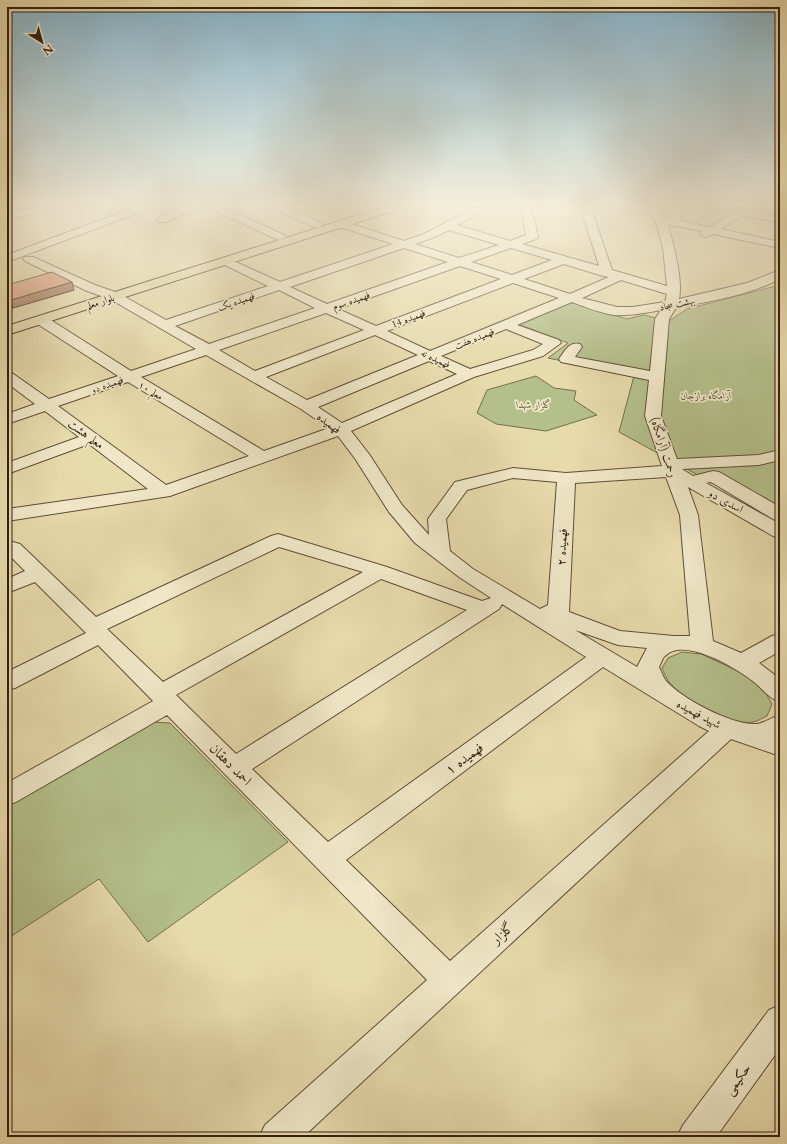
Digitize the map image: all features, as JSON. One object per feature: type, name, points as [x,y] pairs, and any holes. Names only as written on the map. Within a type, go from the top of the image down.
[{"type":"main road","name":"بلوار معلم","points":[[7,331],[41,320],[109,294],[213,259]]},
{"type":"main road","name":"بلوار معلم","points":[[7,322],[230,259]]},
{"type":"street","name":"فهمیده","points":[[33,259],[90,288],[109,294],[306,406],[341,429],[363,458],[395,508],[422,539],[466,573],[505,596]]},
{"type":"street","name":"فهمیده یک","points":[[164,325],[355,259]]},
{"type":"street","name":"بهشت سجاد","points":[[451,259],[598,307],[620,311],[673,299],[757,284],[778,277]]},
{"type":"street","name":"فهمیده سوم","points":[[208,350],[467,259]]},
{"type":"street","points":[[607,259],[613,274]]},
{"type":"street","points":[[563,260],[613,274],[673,299],[670,259]]},
{"type":"street","name":"فهمیده 14","points":[[254,376],[563,260]]},
{"type":"street","name":"فهمیده نه","points":[[225,261],[469,374]]},
{"type":"street","name":"فهمیده هفت","points":[[306,406],[571,298],[613,274]]},
{"type":"street","name":"رحمت (آرامگاه)","points":[[673,299],[662,319],[653,416],[689,515],[702,646]]},
{"type":"street","name":"معلم ۱۰","points":[[41,320],[130,377],[263,457]]},
{"type":"street","points":[[469,374],[538,353],[554,343],[506,325]]},
{"type":"street","points":[[575,347],[566,359],[656,377]]},
{"type":"street","name":"فهمیده دو","points":[[7,419],[208,350]]},
{"type":"street","name":"فهمیده نه","points":[[7,515],[164,492],[341,429],[469,374]]},
{"type":"street","name":"معلم هشت","points":[[7,376],[164,492]]},
{"type":"street","points":[[7,469],[91,438]]},
{"type":"street","points":[[440,552],[437,519],[461,486],[513,473],[566,478],[759,460],[780,455]]},
{"type":"street","name":"اسدی دو","points":[[671,468],[691,482],[780,532]]},
{"type":"street","points":[[691,482],[712,476],[780,515]]},
{"type":"street","name":"فهمیده ۲","points":[[558,616],[566,478]]},
{"type":"street","points":[[7,682],[96,631],[278,540],[380,571],[484,609]]},
{"type":"street","name":"احمد دهقان","points":[[12,548],[449,981]]},
{"type":"street","points":[[7,795],[380,571]]},
{"type":"street","points":[[7,587],[38,573]]},
{"type":"street","points":[[505,596],[618,638],[677,643]]},
{"type":"street","points":[[234,768],[505,596]]},
{"type":"street","points":[[505,596],[672,699]]},
{"type":"street","points":[[742,662],[780,641]]},
{"type":"street","name":"شهید فهمیده","points":[[780,694],[776,687],[742,662],[702,646],[677,643],[656,651],[648,667],[656,685],[672,699],[700,717],[729,729],[759,733],[780,724]]},
{"type":"street","name":"فهمیده ۱","points":[[326,859],[602,656]]},
{"type":"street","points":[[729,729],[780,747]]},
{"type":"street","name":"گلزار","points":[[277,1137],[729,729]]},
{"type":"street","name":"حکیمی","points":[[695,1137],[778,1028]]},
{"type":"green space","name":"آرامگاه برازجان","points":[[780,285],[780,520],[619,432],[634,376],[548,358],[568,343],[518,324],[569,303],[576,303],[627,319],[644,315],[669,321],[687,309]]},
{"type":"green space","name":"گلزار شهدا","points":[[536,376],[554,388],[576,391],[574,400],[597,415],[546,431],[496,424],[477,413],[487,390]]},
{"type":"green space","points":[[682,652],[701,654],[750,678],[764,690],[772,704],[767,716],[753,722],[733,720],[708,710],[685,696],[669,682],[662,668],[668,658]]},
{"type":"green space","points":[[151,722],[170,723],[288,842],[148,942],[99,879],[7,939],[7,805]]},
{"type":"building","points":[[52,272],[72,282],[11,300],[7,298],[7,285]]}]
